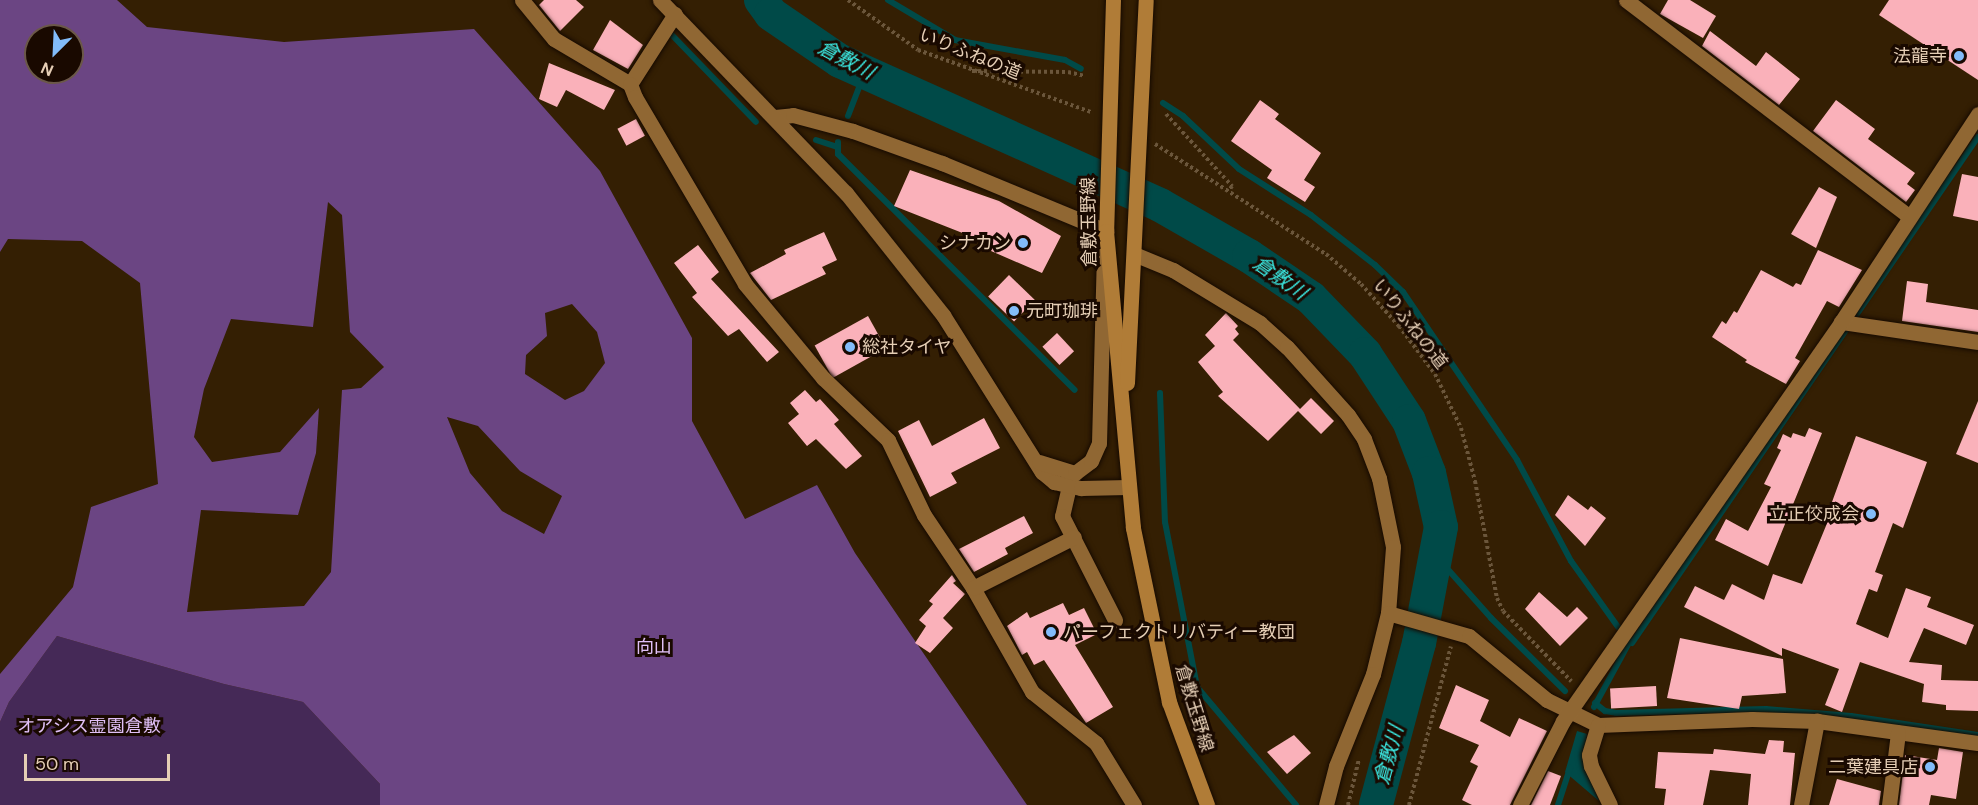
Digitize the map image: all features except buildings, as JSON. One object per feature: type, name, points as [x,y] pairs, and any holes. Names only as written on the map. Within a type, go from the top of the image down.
[{"type":"main road","name":"倉敷玉野線","points":[[1113,0],[1106,231],[1128,488],[1151,629],[1164,681],[1207,805]]},
{"type":"main road","name":"倉敷玉野線","points":[[1124,443],[1134,247],[1148,146],[1146,0]]},
{"type":"street","points":[[522,0],[554,39],[630,84],[745,284],[823,378],[888,440],[924,515],[973,588],[1032,692],[1096,743],[1134,805]]},
{"type":"street","points":[[660,0],[776,117],[846,193],[943,315],[1031,458],[1054,482],[1069,486],[1128,488]]},
{"type":"street","points":[[1626,0],[1910,218]]},
{"type":"street","points":[[630,84],[675,14]]},
{"type":"street","points":[[1520,805],[1570,713],[1848,324],[1910,218],[1978,114]]},
{"type":"street","points":[[776,117],[793,115],[853,131],[942,163],[1106,231],[1100,297],[1099,443],[1091,461],[1075,473],[1057,471],[1031,458]]},
{"type":"street","points":[[1134,247],[1260,323],[1314,375],[1364,439],[1391,525],[1394,570],[1392,614],[1373,674],[1336,766],[1326,805]]},
{"type":"street","points":[[1848,324],[1978,342]]},
{"type":"street","points":[[1069,486],[1062,516],[1115,620]]},
{"type":"street","points":[[973,588],[1074,537]]},
{"type":"street","points":[[1392,614],[1451,629],[1493,653],[1527,685],[1570,713],[1598,725],[1741,719],[1817,722],[1978,743]]},
{"type":"street","points":[[1801,805],[1817,722]]},
{"type":"street","points":[[1598,725],[1589,755],[1591,766],[1610,805]]},
{"type":"street","points":[[1890,805],[1898,733]]},
{"type":"path","name":"いりふねの道","points":[[848,0],[918,50],[968,70],[1091,112]]},
{"type":"path","points":[[968,70],[1068,72],[1085,76]]},
{"type":"path","points":[[1166,114],[1232,186],[1230,190]]},
{"type":"path","name":"いりふねの道","points":[[1148,146],[1230,190],[1326,254],[1361,284],[1435,374],[1461,428],[1475,481],[1497,598],[1503,611],[1583,695]]},
{"type":"path","points":[[1409,805],[1451,629]]},
{"type":"green space","name":"向山","points":[[0,0],[117,0],[147,27],[284,42],[474,29],[600,171],[692,338],[692,421],[745,519],[817,485],[855,553],[1027,805],[380,805],[380,784],[303,702],[224,684],[57,636],[9,702],[0,722],[0,674],[73,587],[91,507],[158,484],[140,283],[82,241],[8,239],[0,252]],"holes":[[[328,202],[342,215],[350,332],[384,367],[361,388],[342,390],[331,572],[304,606],[187,612],[201,510],[298,515],[316,453],[319,408],[280,452],[212,462],[194,437],[204,389],[231,319],[313,327]],[[572,304],[597,332],[605,363],[584,391],[565,400],[525,374],[526,355],[547,336],[545,313]],[[447,417],[478,426],[520,471],[562,496],[544,534],[502,511],[470,473]]]},
{"type":"green space","name":"オアシス霊園倉敷","points":[[57,636],[224,684],[303,702],[380,784],[380,805],[0,805],[0,722],[9,702]]},
{"type":"water","points":[[1577,731],[1587,734],[1583,760],[1599,801],[1565,772]]},
{"type":"waterway","name":"倉敷川","points":[[761,0],[771,14],[840,61],[1160,205],[1249,256],[1311,298],[1365,354],[1409,421],[1429,473],[1441,527],[1419,643],[1376,805]]},
{"type":"waterway","points":[[888,0],[955,40],[1065,60],[1081,69]]},
{"type":"waterway","points":[[671,34],[756,122]]},
{"type":"waterway","points":[[848,116],[865,72]]},
{"type":"waterway","points":[[1163,103],[1183,116],[1239,169],[1311,215],[1375,265],[1403,292],[1517,460],[1571,561],[1618,627]]},
{"type":"waterway","points":[[1632,643],[1978,137]]},
{"type":"waterway","points":[[816,140],[838,147]]},
{"type":"waterway","points":[[838,142],[838,154],[1075,390]]},
{"type":"waterway","points":[[1160,393],[1165,522],[1197,687],[1296,805]]},
{"type":"waterway","points":[[1436,556],[1491,618],[1565,691]]},
{"type":"waterway","points":[[1594,707],[1630,641]]},
{"type":"waterway","points":[[1595,703],[1605,711],[1616,713],[1766,709],[1851,716],[1978,735]]},
{"type":"waterway","points":[[1558,805],[1570,768]]},
{"type":"place","name":"法龍寺","points":[[1959,56]]},
{"type":"place","name":"シナカン","points":[[1023,243]]},
{"type":"place","name":"元町珈琲","points":[[1014,311]]},
{"type":"place","name":"総社タイヤ","points":[[850,347]]},
{"type":"place","name":"立正佼成会","points":[[1871,514]]},
{"type":"place","name":"パーフェクトリバティー教団","points":[[1051,632]]},
{"type":"place","name":"二葉建具店","points":[[1930,767]]}]
